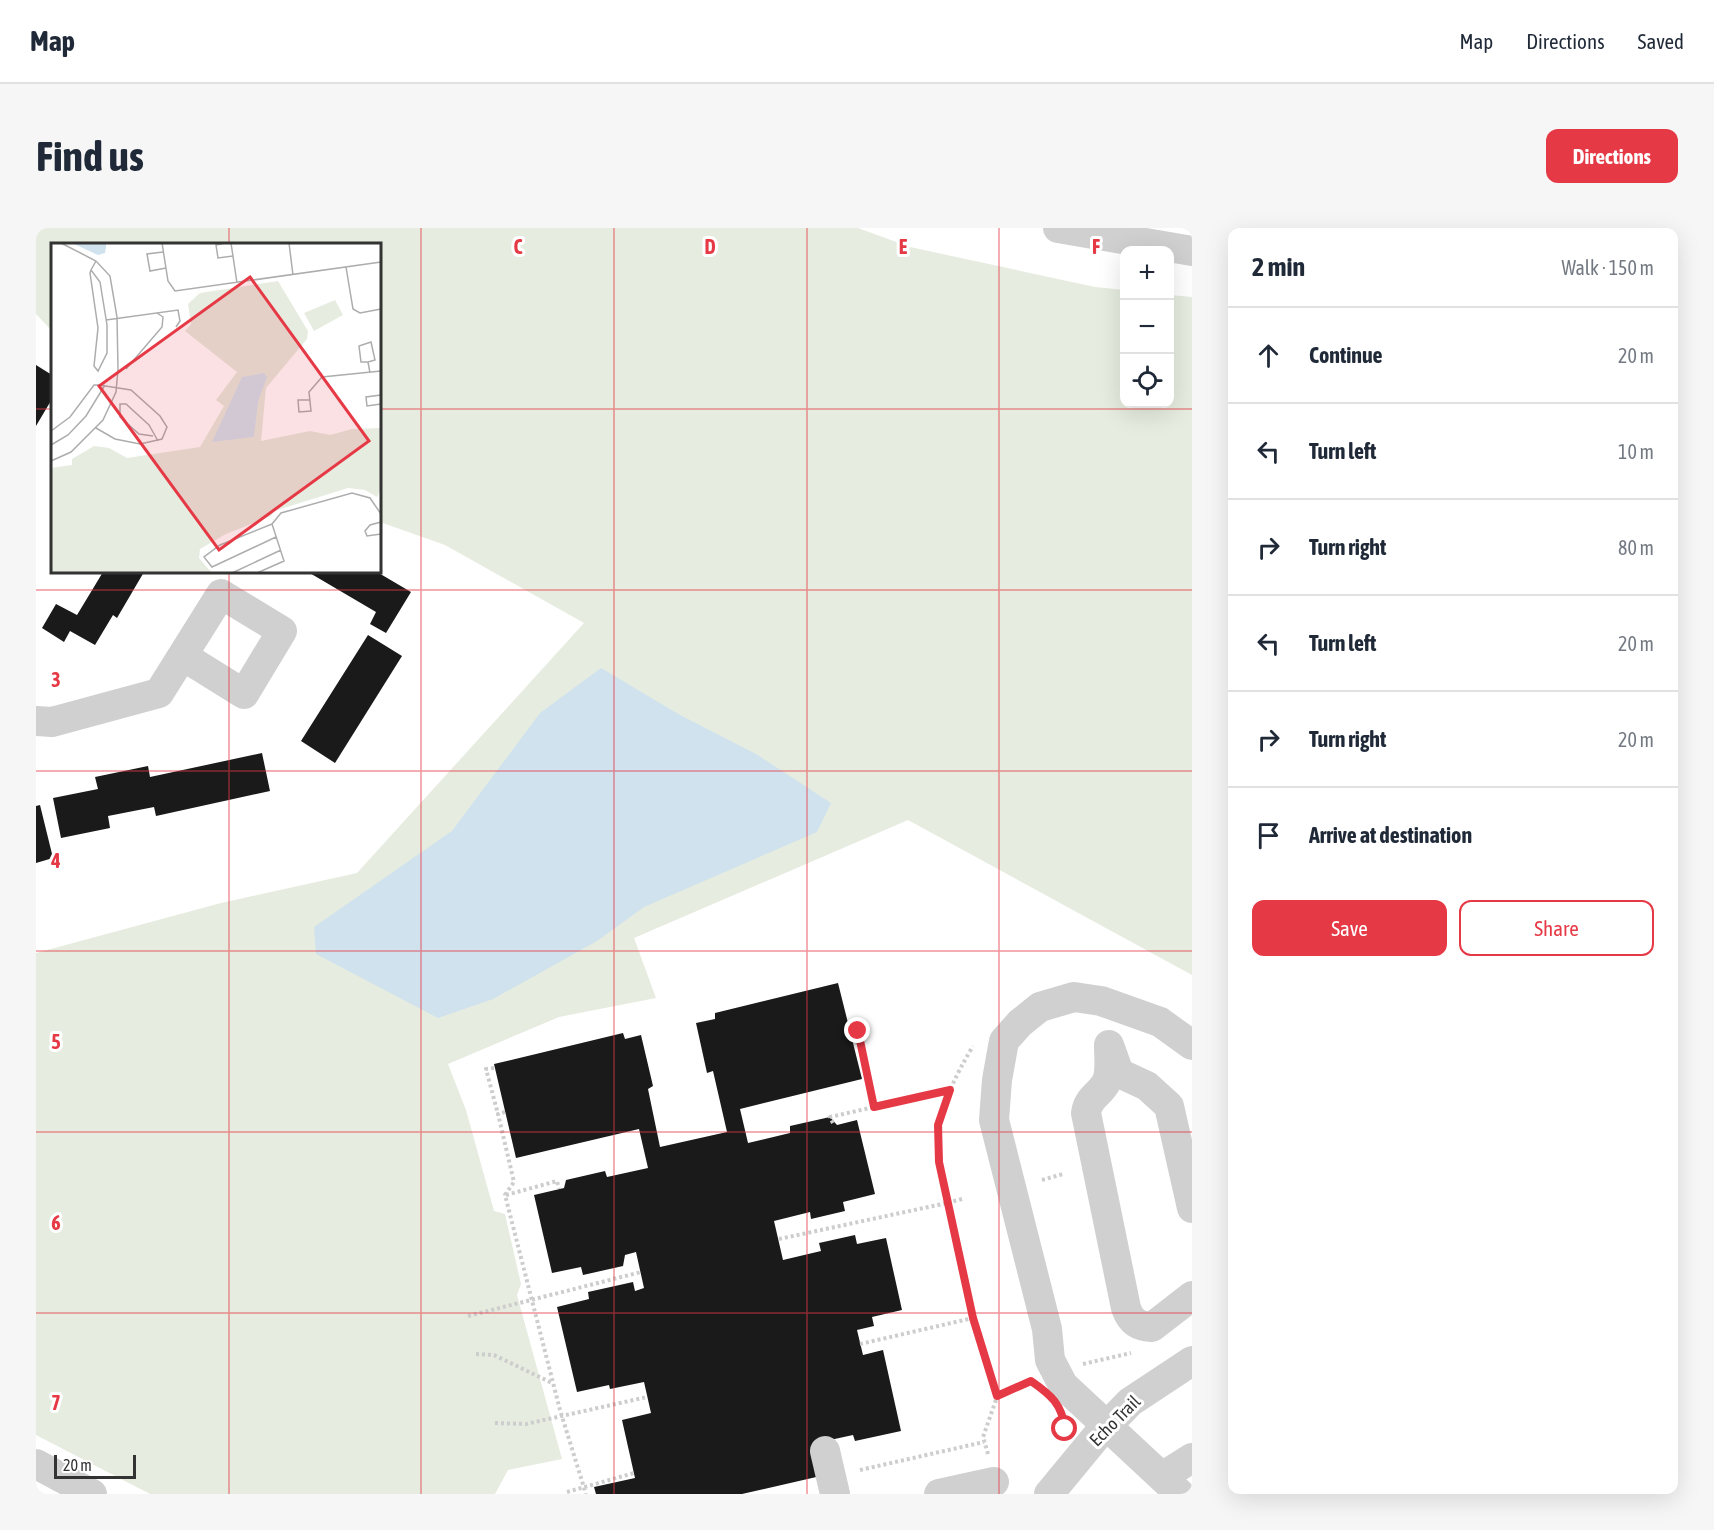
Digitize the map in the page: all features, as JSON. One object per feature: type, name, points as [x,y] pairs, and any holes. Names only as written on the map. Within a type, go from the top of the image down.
[{"type":"street","points":[[1058,228],[1192,251]]},
{"type":"street","points":[[36,721],[52,722],[159,693],[183,656]]},
{"type":"street","points":[[1088,999],[1119,1073],[1147,1086],[1169,1106],[1192,1208]]},
{"type":"street","points":[[1192,1045],[1160,1022],[1088,999],[1040,1007],[1020,1023],[1004,1041],[997,1080],[994,1120],[1047,1329],[1050,1360],[1062,1385],[1108,1425],[1171,1486],[1192,1458]]},
{"type":"street","points":[[1109,1046],[1109,1074],[1106,1083],[1087,1102],[1086,1113],[1126,1308],[1130,1318],[1140,1326],[1152,1327],[1192,1296]]},
{"type":"street","name":"Echo Trail","points":[[1049,1494],[1130,1402],[1192,1361]]},
{"type":"street","points":[[825,1451],[835,1494]]},
{"type":"street","points":[[36,1464],[92,1494]]},
{"type":"street","points":[[939,1494],[994,1482]]},
{"type":"path","points":[[994,1482],[983,1437],[997,1396],[973,1318],[947,1203],[938,1125],[950,1090],[982,1030],[1004,1041]]},
{"type":"path","points":[[851,1032],[858,1031],[874,1107]]},
{"type":"path","points":[[494,1068],[486,1069],[514,1182],[505,1195],[553,1383],[586,1494]]},
{"type":"path","points":[[833,1123],[830,1118],[950,1090]]},
{"type":"path","points":[[498,1114],[505,1112]]},
{"type":"path","points":[[1042,1180],[1063,1174]]},
{"type":"path","points":[[505,1195],[557,1181],[559,1189]]},
{"type":"path","points":[[779,1239],[962,1199]]},
{"type":"path","points":[[468,1316],[640,1272]]},
{"type":"path","points":[[860,1344],[973,1318]]},
{"type":"path","points":[[1077,1365],[1138,1352]]},
{"type":"path","points":[[477,1354],[494,1355],[553,1383]]},
{"type":"path","points":[[997,1396],[1031,1381],[1038,1386]]},
{"type":"path","points":[[495,1423],[526,1424],[648,1397]]},
{"type":"path","points":[[857,1460],[860,1470],[984,1442]]},
{"type":"path","points":[[567,1492],[634,1473]]},
{"type":"shaded area","points":[[36,228],[858,228],[910,247],[1095,287],[1120,290],[1120,408],[1174,408],[1174,295],[1192,297],[1192,975],[908,820],[634,938],[656,998],[559,1017],[448,1064],[466,1110],[494,1211],[505,1214],[521,1284],[517,1295],[562,1459],[508,1470],[495,1494],[150,1494],[36,1435],[36,953],[221,903],[357,873],[584,623],[445,545],[381,522],[381,243],[51,243],[51,330],[36,314]]},
{"type":"water","points":[[601,668],[680,715],[756,754],[831,803],[817,832],[644,907],[597,941],[493,999],[438,1018],[316,954],[314,927],[452,831],[540,713]]},
{"type":"building","points":[[36,365],[51,374],[51,401],[36,426]]},
{"type":"building","points":[[102,573],[143,573],[117,618],[113,615],[95,645],[70,631],[64,642],[42,628],[56,604],[77,615]]},
{"type":"building","points":[[310,573],[379,573],[411,592],[386,633],[370,624],[376,612]]},
{"type":"building","points":[[368,635],[402,656],[335,763],[301,741]]},
{"type":"building","points":[[262,753],[270,791],[156,816],[154,807],[108,816],[110,828],[61,838],[53,798],[98,789],[95,777],[148,766],[150,777]]},
{"type":"building","points":[[40,805],[53,858],[36,863],[36,806]]},
{"type":"building","points":[[838,983],[862,1079],[740,1109],[748,1143],[790,1133],[790,1126],[830,1117],[837,1125],[857,1120],[875,1194],[843,1202],[845,1211],[811,1219],[810,1212],[774,1221],[783,1260],[821,1251],[819,1243],[855,1235],[857,1244],[886,1238],[902,1310],[872,1317],[874,1326],[857,1330],[863,1355],[883,1350],[901,1431],[855,1441],[853,1435],[830,1440],[825,1475],[742,1494],[596,1494],[594,1487],[635,1478],[622,1420],[651,1413],[644,1382],[610,1389],[609,1385],[577,1392],[557,1307],[589,1299],[588,1292],[633,1282],[635,1291],[644,1288],[636,1252],[625,1255],[623,1266],[583,1275],[581,1267],[552,1273],[534,1195],[564,1188],[566,1180],[605,1171],[607,1177],[648,1168],[639,1129],[516,1158],[494,1064],[623,1033],[625,1039],[641,1035],[653,1086],[648,1089],[660,1147],[727,1132],[713,1071],[707,1073],[696,1023],[715,1019],[715,1013]]},
{"type":"route","points":[[858,1031],[874,1107],[950,1090],[938,1125],[939,1162],[973,1318],[997,1396],[1031,1381],[1056,1401],[1063,1411],[1065,1429]]}]
